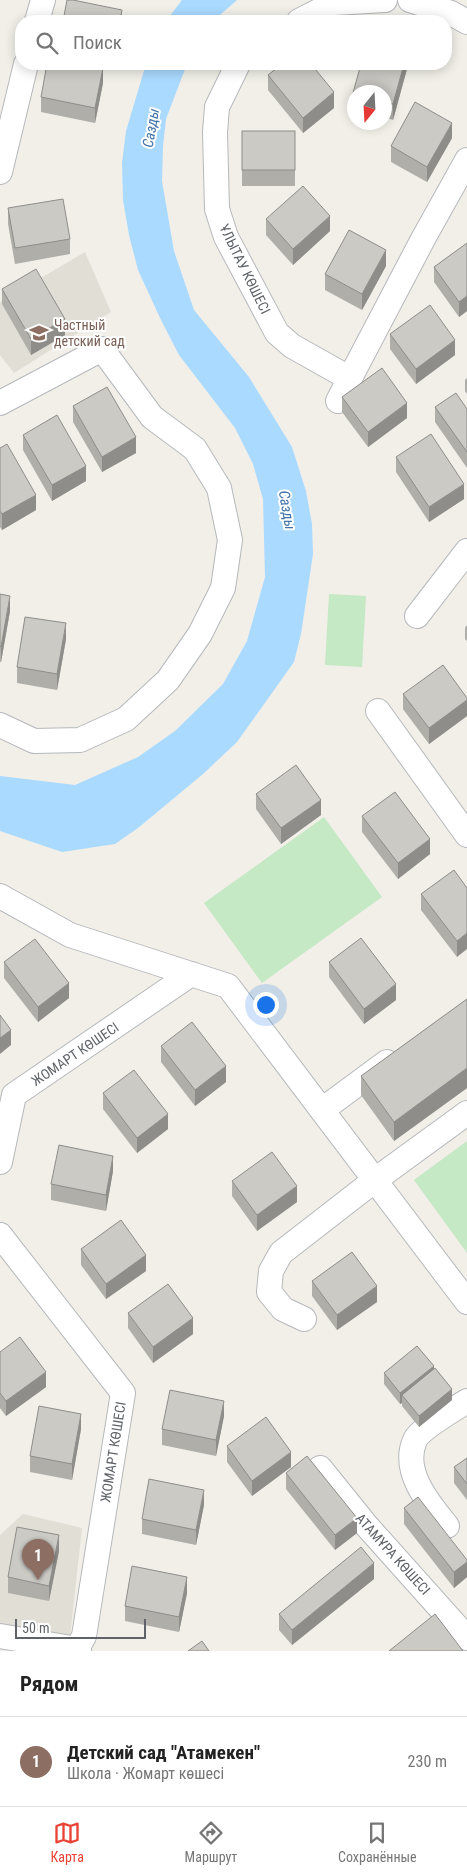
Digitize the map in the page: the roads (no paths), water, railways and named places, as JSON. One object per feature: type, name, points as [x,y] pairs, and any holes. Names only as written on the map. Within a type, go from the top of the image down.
[{"type":"street","points":[[39,15],[43,0]]},
{"type":"street","points":[[311,15],[334,3],[385,0]]},
{"type":"street","points":[[410,0],[451,13],[467,22]]},
{"type":"street","points":[[0,172],[25,70]]},
{"type":"street","name":"ҰЛЫТАУ КӨШЕСІ","points":[[235,70],[217,107],[216,124],[217,210],[226,237],[277,332],[292,346],[350,378]]},
{"type":"street","points":[[338,401],[467,160]]},
{"type":"street","points":[[0,403],[102,349],[152,417],[195,449],[219,488],[230,540],[223,588],[200,634],[168,680],[126,719],[80,740],[34,741],[0,725]]},
{"type":"street","points":[[417,616],[467,552]]},
{"type":"street","points":[[378,711],[467,835]]},
{"type":"street","points":[[0,896],[70,935],[228,986],[467,1302]]},
{"type":"street","name":"ЖОМАРТ КӨШЕСІ","points":[[0,1162],[14,1095],[191,974]]},
{"type":"street","points":[[322,1110],[406,1048]]},
{"type":"street","points":[[304,1320],[283,1309],[269,1292],[271,1271],[281,1253],[374,1180],[467,1113]]},
{"type":"street","name":"ЖОМАРТ КӨШЕСІ","points":[[0,1235],[123,1393],[84,1636],[78,1650]]},
{"type":"street","points":[[447,1526],[416,1484],[411,1455],[415,1439],[438,1420],[467,1401]]},
{"type":"street","name":"АТАМҰРА КӨШЕСІ","points":[[320,1468],[366,1525],[467,1638]]},
{"type":"street","points":[[0,1636],[78,1650]]},
{"type":"water","points":[[182,0],[237,0],[220,15],[171,15]]},
{"type":"water","name":"Сазды","points":[[144,70],[185,70],[166,119],[163,146],[162,181],[174,251],[194,310],[249,377],[292,447],[306,491],[312,524],[313,554],[301,634],[294,662],[237,742],[203,774],[138,828],[115,844],[62,852],[0,831],[0,776],[75,785],[138,757],[175,731],[223,684],[247,641],[265,577],[263,499],[253,464],[235,428],[179,355],[138,270],[123,200],[122,163],[126,131]]},
{"type":"place","name":"Частный детский сад","points":[[39,333]]},
{"type":"place","name":"Детский сад \"Атамекен\"","points":[[38,1580]]}]
